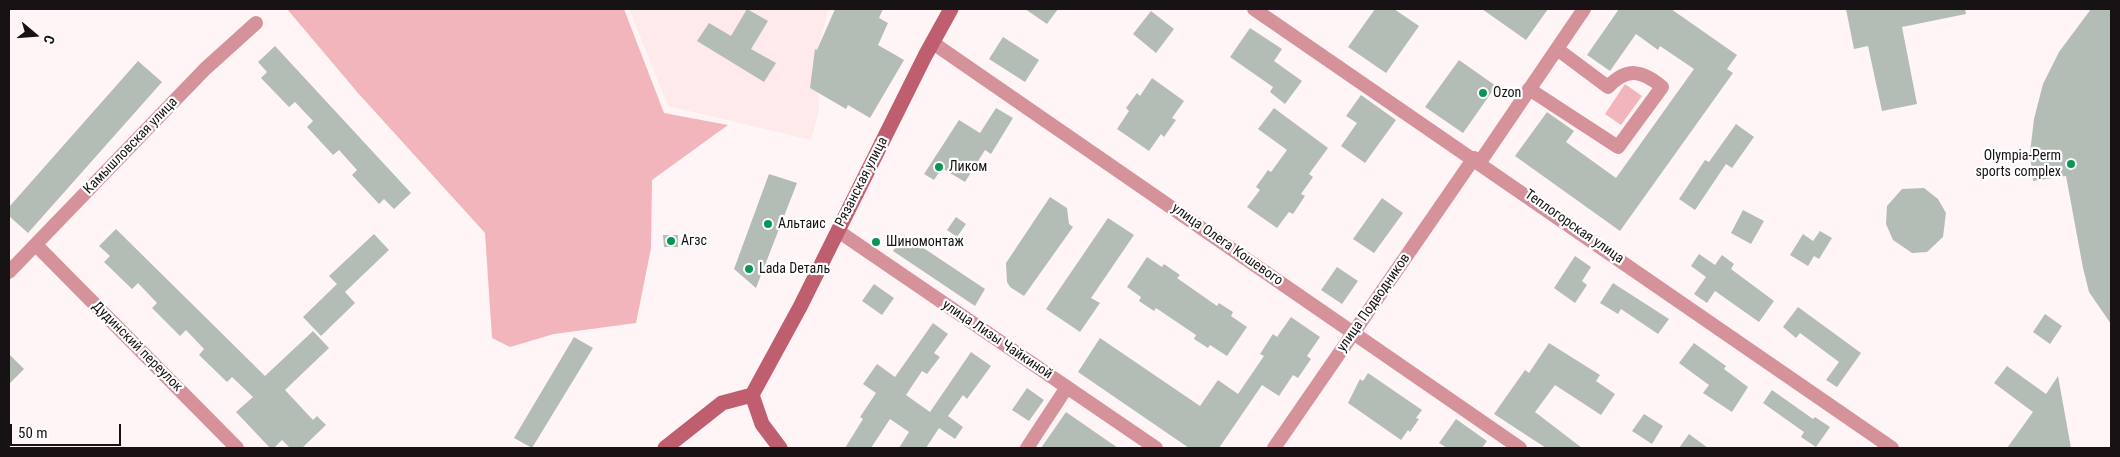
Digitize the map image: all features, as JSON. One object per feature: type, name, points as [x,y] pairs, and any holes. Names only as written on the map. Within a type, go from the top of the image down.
[{"type":"main road","name":"Рязанская улица","points":[[752,395],[800,308],[932,42],[951,9]]},
{"type":"main road","points":[[665,448],[722,403],[752,395],[762,424],[780,448]]},
{"type":"street","name":"Теплогорская улица","points":[[1254,9],[1477,160],[1892,448]]},
{"type":"street","name":"улица Подводников","points":[[1274,448],[1354,332],[1529,89],[1584,9]]},
{"type":"street","name":"Камышловская улица","points":[[9,272],[205,69],[256,23]]},
{"type":"street","name":"улица Олега Кошевого","points":[[932,42],[1520,448]]},
{"type":"street","points":[[1529,89],[1618,148],[1662,87],[1649,76],[1634,72],[1618,77],[1608,88],[1557,49]]},
{"type":"street","name":"улица Лизы Чайкиной","points":[[838,231],[1156,448]]},
{"type":"street","name":"Дудинский переулок","points":[[36,245],[237,448]]},
{"type":"street","points":[[1027,448],[1067,387]]},
{"type":"shaded area","points":[[287,9],[624,9],[664,113],[728,125],[652,180],[651,248],[636,323],[554,334],[510,347],[492,338],[485,233],[358,93]]},
{"type":"shaded area","points":[[629,9],[828,9],[820,43],[817,67],[819,110],[811,140],[668,106]]},
{"type":"shaded area","points":[[1625,84],[1642,96],[1621,125],[1605,114]]},
{"type":"building","points":[[747,9],[768,21],[751,49],[776,63],[764,82],[697,41],[709,23],[731,36]]},
{"type":"building","points":[[835,9],[883,9],[879,18],[888,23],[878,45],[904,60],[870,118],[848,105],[846,109],[810,88],[815,49],[817,50]]},
{"type":"building","points":[[1025,9],[1058,9],[1047,24]]},
{"type":"building","points":[[1375,9],[1394,9],[1419,26],[1386,73],[1348,47]]},
{"type":"building","points":[[1482,9],[1548,9],[1526,40]]},
{"type":"building","points":[[1619,9],[1671,9],[1737,55],[1727,69],[1733,73],[1620,231],[1515,156],[1547,112],[1574,131],[1566,142],[1616,178],[1694,69],[1660,46],[1658,50],[1636,34],[1610,71],[1587,55]]},
{"type":"building","points":[[1846,9],[1965,9],[1966,14],[1902,27],[1917,104],[1882,111],[1868,46],[1854,49]]},
{"type":"building","name":"Olympia-Perm sports complex","points":[[2091,9],[2111,9],[2111,324],[2089,292],[2066,176],[2033,181],[2030,153],[2034,119],[2043,84],[2059,52]]},
{"type":"building","points":[[1151,11],[1174,29],[1156,53],[1133,34]]},
{"type":"building","points":[[1250,28],[1282,49],[1274,61],[1302,81],[1285,104],[1270,92],[1273,87],[1230,57]]},
{"type":"building","points":[[1003,37],[1039,60],[1025,82],[989,59]]},
{"type":"building","points":[[275,46],[411,193],[394,209],[384,199],[379,204],[352,175],[357,170],[339,150],[333,155],[307,127],[313,121],[295,102],[289,107],[261,78],[267,72],[258,62]]},
{"type":"building","points":[[1459,60],[1496,86],[1463,133],[1425,107]]},
{"type":"building","points":[[138,61],[162,82],[28,233],[9,216],[9,207]]},
{"type":"building","points":[[1152,78],[1184,101],[1172,118],[1176,120],[1164,137],[1161,134],[1149,151],[1117,129],[1129,111],[1126,108],[1137,93],[1140,96]]},
{"type":"building","points":[[1361,95],[1396,120],[1365,163],[1341,146],[1357,123],[1346,116]]},
{"type":"building","points":[[996,108],[1013,118],[991,154],[985,150],[965,182],[942,168],[934,180],[924,174],[959,120],[980,133]]},
{"type":"building","points":[[1274,108],[1328,148],[1309,174],[1313,177],[1301,194],[1305,196],[1293,214],[1289,212],[1277,228],[1247,207],[1260,190],[1256,187],[1268,170],[1271,172],[1287,150],[1258,129]]},
{"type":"building","points":[[1736,124],[1754,137],[1732,168],[1726,164],[1695,210],[1679,199],[1705,160],[1709,162]]},
{"type":"building","points":[[769,174],[797,183],[756,288],[734,269]]},
{"type":"building","points":[[1924,188],[1938,199],[1946,213],[1943,237],[1927,252],[1912,253],[1893,240],[1886,224],[1887,206],[1902,189]]},
{"type":"building","points":[[1050,197],[1067,208],[1069,224],[1073,227],[1024,296],[1010,287],[1007,282],[1006,263]]},
{"type":"building","points":[[1382,198],[1403,213],[1374,253],[1353,239]]},
{"type":"building","points":[[1743,210],[1764,221],[1751,244],[1731,233]]},
{"type":"building","points":[[956,217],[966,224],[957,237],[947,230]]},
{"type":"building","points":[[1108,218],[1134,235],[1091,298],[1100,303],[1080,332],[1046,309]]},
{"type":"building","points":[[116,229],[265,376],[313,331],[329,348],[285,390],[313,420],[317,416],[326,425],[302,448],[290,448],[282,440],[274,448],[270,448],[236,412],[253,397],[232,377],[227,382],[199,355],[204,349],[186,330],[180,336],[152,308],[157,303],[138,283],[132,289],[104,262],[110,256],[99,246]]},
{"type":"building","points":[[1820,231],[1832,238],[1819,259],[1814,256],[1808,266],[1790,255],[1803,234],[1813,241]]},
{"type":"building","points":[[374,234],[389,250],[345,292],[355,303],[321,336],[303,317],[337,284],[329,276]]},
{"type":"building","name":"Агзс","points":[[663,235],[678,235],[678,247],[664,247]]},
{"type":"building","points":[[904,235],[985,289],[975,306],[893,251]]},
{"type":"building","points":[[1699,254],[1715,265],[1722,255],[1734,264],[1731,269],[1774,301],[1759,322],[1715,291],[1707,303],[1694,294],[1706,277],[1691,266]]},
{"type":"building","points":[[1575,256],[1591,267],[1582,281],[1587,285],[1575,303],[1554,288]]},
{"type":"building","points":[[1147,257],[1162,267],[1164,264],[1180,275],[1177,278],[1217,306],[1219,303],[1233,312],[1231,316],[1247,327],[1227,356],[1210,345],[1208,348],[1194,339],[1196,335],[1156,308],[1154,311],[1139,301],[1141,297],[1127,287]]},
{"type":"building","points":[[1337,267],[1358,281],[1342,304],[1321,290]]},
{"type":"building","points":[[1613,283],[1669,319],[1658,334],[1621,309],[1618,314],[1600,303]]},
{"type":"building","points":[[874,284],[894,298],[882,315],[862,301]]},
{"type":"building","points":[[1798,307],[1861,353],[1837,387],[1826,380],[1839,362],[1800,333],[1796,338],[1783,327]]},
{"type":"building","points":[[2045,314],[2062,326],[2050,344],[2033,332]]},
{"type":"building","points":[[1291,317],[1320,337],[1307,356],[1311,359],[1298,378],[1293,375],[1279,396],[1262,385],[1219,448],[1189,448],[1078,372],[1100,338],[1200,406],[1218,380],[1238,394],[1264,356],[1260,354],[1273,334],[1277,337]]},
{"type":"building","points":[[933,323],[948,334],[934,353],[940,357],[927,374],[922,371],[906,395],[930,412],[971,352],[991,366],[967,399],[963,395],[948,416],[963,427],[955,439],[939,428],[926,448],[899,448],[909,432],[890,419],[871,448],[845,448],[863,419],[860,417],[876,393],[863,384],[877,364],[895,377]]},
{"type":"building","points":[[574,337],[593,348],[532,448],[514,438]]},
{"type":"building","points":[[1549,343],[1600,375],[1596,381],[1615,394],[1601,415],[1555,385],[1535,412],[1582,448],[1546,448],[1494,414],[1525,370],[1529,373]]},
{"type":"building","points":[[1694,343],[1726,366],[1724,369],[1748,387],[1732,412],[1703,393],[1709,385],[1679,363]]},
{"type":"building","points":[[9,354],[24,369],[9,384]]},
{"type":"building","points":[[2007,366],[2046,394],[2058,376],[2071,448],[2007,448],[2033,412],[1994,383]]},
{"type":"building","points":[[1368,373],[1422,410],[1416,418],[1419,419],[1410,432],[1408,430],[1401,440],[1348,403],[1360,379],[1363,381]]},
{"type":"building","points":[[1027,388],[1044,400],[1029,421],[1012,410]]},
{"type":"building","points":[[1772,390],[1813,419],[1815,417],[1830,427],[1816,447],[1801,437],[1804,432],[1763,403]]},
{"type":"building","points":[[1066,412],[1118,448],[1041,448]]},
{"type":"building","points":[[1644,414],[1663,426],[1652,444],[1632,431]]},
{"type":"building","points":[[1456,419],[1487,441],[1482,448],[1447,448],[1439,443]]},
{"type":"building","points":[[1689,434],[1708,448],[1679,448]]},
{"type":"place","name":"Ozon","points":[[1483,93]]},
{"type":"place","name":"Olympia-Perm sports complex","points":[[2071,164]]},
{"type":"place","name":"Ликом","points":[[939,167]]},
{"type":"place","name":"Альтаис","points":[[768,224]]},
{"type":"place","name":"Агзс","points":[[671,241]]},
{"type":"place","name":"Шиномонтаж","points":[[876,242]]},
{"type":"place","name":"Lada Dеталь","points":[[749,269]]}]
